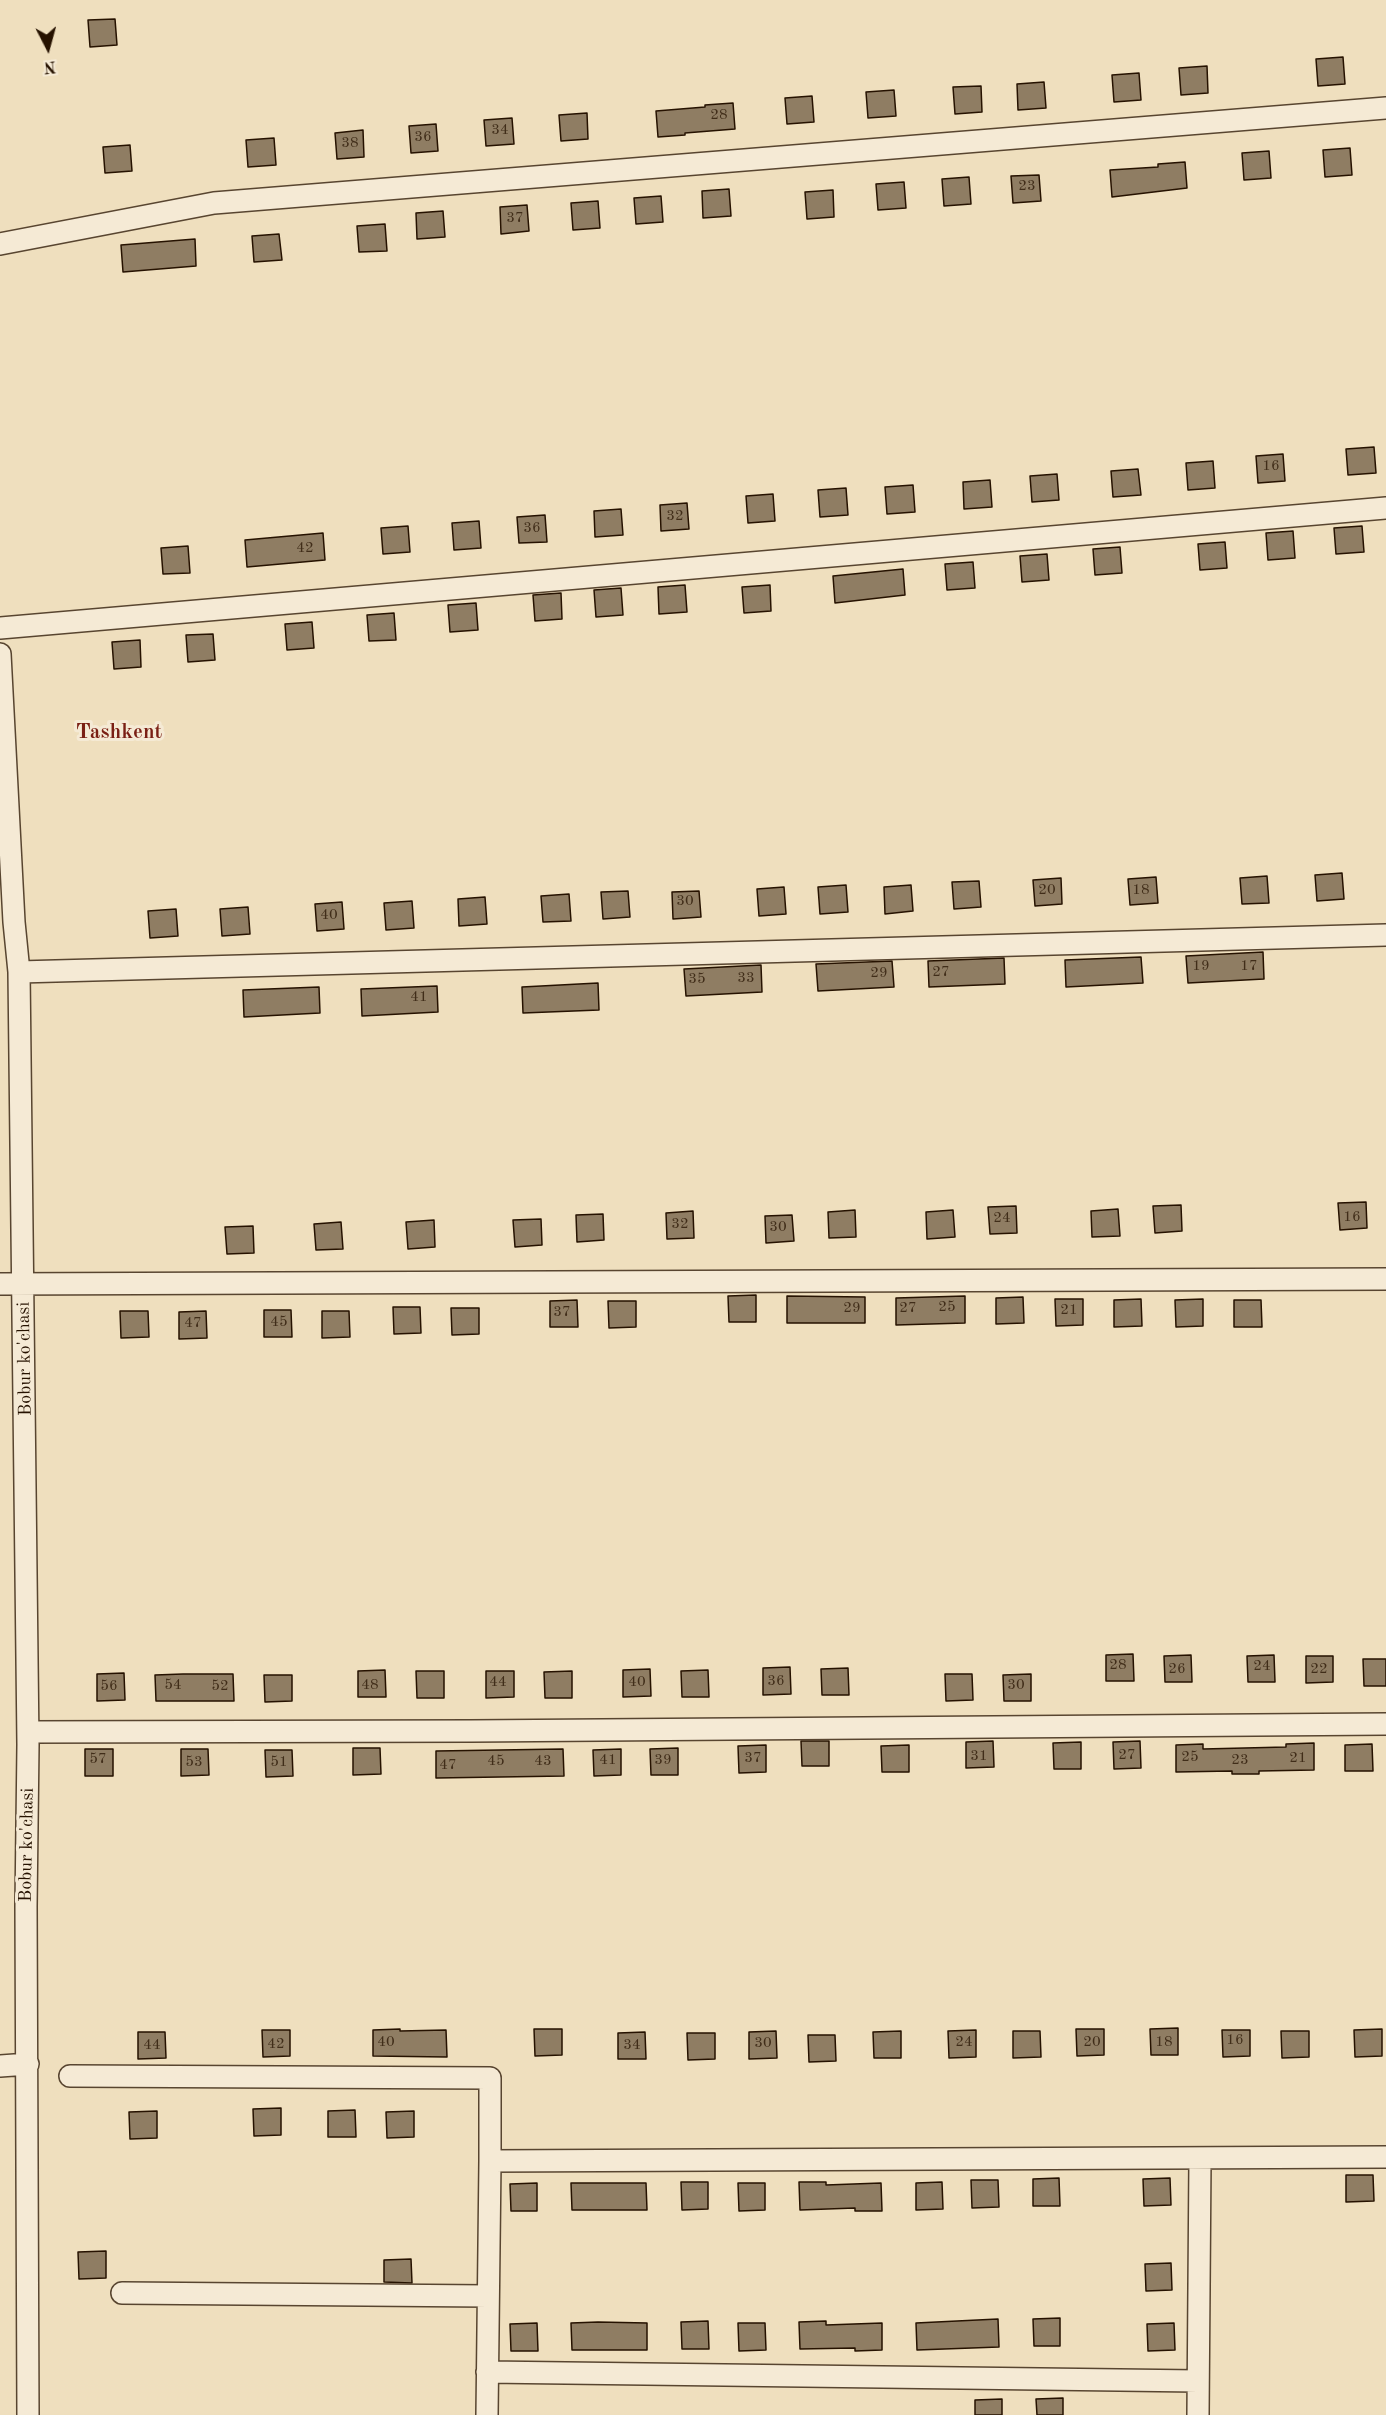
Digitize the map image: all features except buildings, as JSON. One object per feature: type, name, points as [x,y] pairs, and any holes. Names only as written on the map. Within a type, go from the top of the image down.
[{"type":"street","points":[[0,244],[214,203],[1386,108]]},
{"type":"street","points":[[0,628],[1386,508]]},
{"type":"street","name":"Bobur ko'chasi","points":[[0,654],[7,922],[20,972],[28,1732],[26,1906],[28,2415]]},
{"type":"street","points":[[20,972],[1386,935]]},
{"type":"street","points":[[0,1284],[1386,1279]]},
{"type":"street","points":[[28,1732],[1386,1724]]},
{"type":"street","points":[[0,2066],[28,2064]]},
{"type":"street","points":[[69,2076],[490,2078],[487,2415]]},
{"type":"street","points":[[490,2161],[1386,2157]]},
{"type":"street","points":[[1197,2415],[1200,2159]]},
{"type":"street","points":[[122,2293],[488,2296]]},
{"type":"street","points":[[487,2373],[1198,2381]]},
{"type":"district","name":"Tashkent","points":[[119,732]]}]
